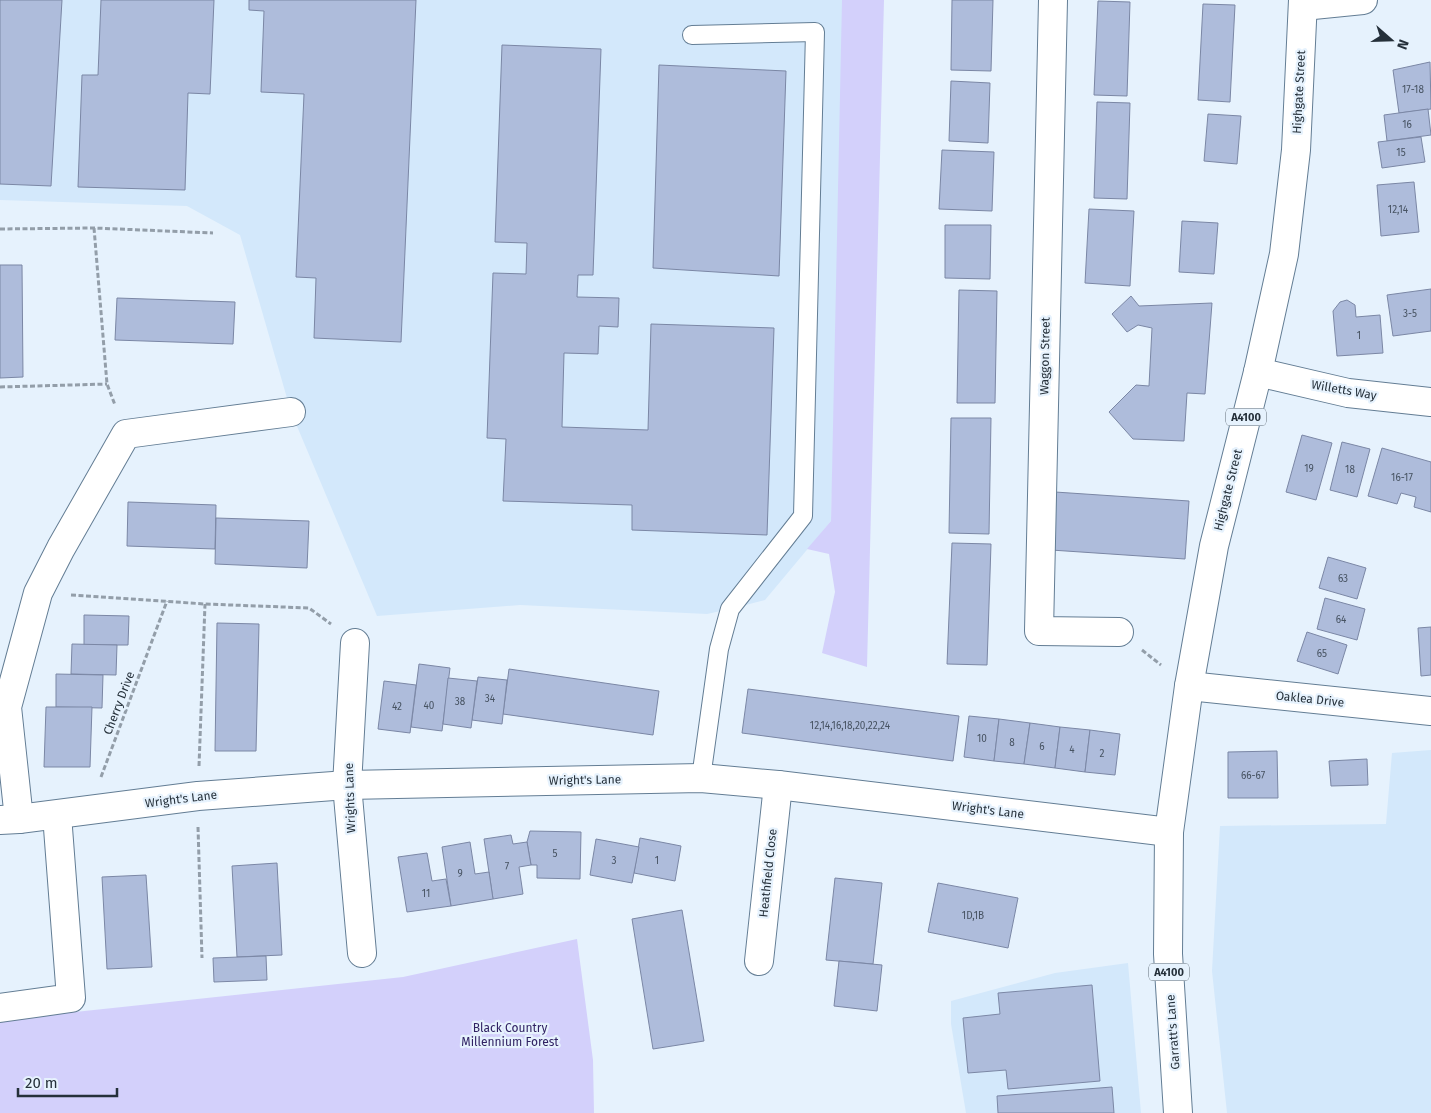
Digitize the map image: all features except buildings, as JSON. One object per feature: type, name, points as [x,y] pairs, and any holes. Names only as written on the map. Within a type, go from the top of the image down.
[{"type":"street","name":"Waggon Street","points":[[1053,0],[1039,631],[1119,632]]},
{"type":"street","points":[[1303,3],[1363,0]]},
{"type":"street","name":"Highgate Street","points":[[1169,832],[1189,686],[1214,546],[1258,372],[1284,254],[1296,150],[1303,3]]},
{"type":"street","name":"Willetts Way","points":[[1258,372],[1348,393],[1431,402]]},
{"type":"street","points":[[10,820],[7,706],[38,593],[61,548],[126,434],[290,412]]},
{"type":"street","name":"Wrights Lane","points":[[355,643],[347,785],[362,953]]},
{"type":"street","name":"Oaklea Drive","points":[[1189,686],[1431,711]]},
{"type":"street","name":"Wright's Lane","points":[[10,820],[198,796],[347,785],[701,778],[778,785],[1169,832]]},
{"type":"street","name":"Heathfield Close","points":[[759,961],[778,785]]},
{"type":"street","points":[[0,1008],[71,998],[57,815]]},
{"type":"street","name":"Garratt's Lane","points":[[1169,832],[1168,954],[1178,1113]]},
{"type":"lane","points":[[692,35],[814,32],[803,516],[730,609],[718,648],[701,778]]},
{"type":"path","points":[[0,228],[94,228],[213,233]]},
{"type":"path","points":[[94,228],[107,384],[126,434]]},
{"type":"path","points":[[0,387],[107,384]]},
{"type":"path","points":[[38,593],[205,604],[309,608],[355,643]]},
{"type":"path","name":"Cherry Drive","points":[[88,811],[167,601]]},
{"type":"path","points":[[202,958],[198,796],[205,604]]},
{"type":"path","points":[[1119,632],[1189,686]]},
{"type":"shaded area","points":[[0,0],[848,0],[831,521],[765,600],[707,614],[520,605],[377,616],[291,412],[240,235],[187,206],[0,200]]},
{"type":"shaded area","points":[[1431,750],[1431,1113],[1227,1113],[1212,971],[1220,826],[1386,824],[1392,753]]},
{"type":"shaded area","points":[[1128,963],[1141,1113],[966,1113],[951,1024],[951,1001],[1055,973]]},
{"type":"green space","points":[[842,0],[884,0],[867,667],[822,653],[835,592],[829,554],[807,549],[831,521]]},
{"type":"green space","name":"Black Country Millennium Forest","points":[[577,939],[593,1060],[594,1113],[0,1113],[0,1020],[403,977]]}]
